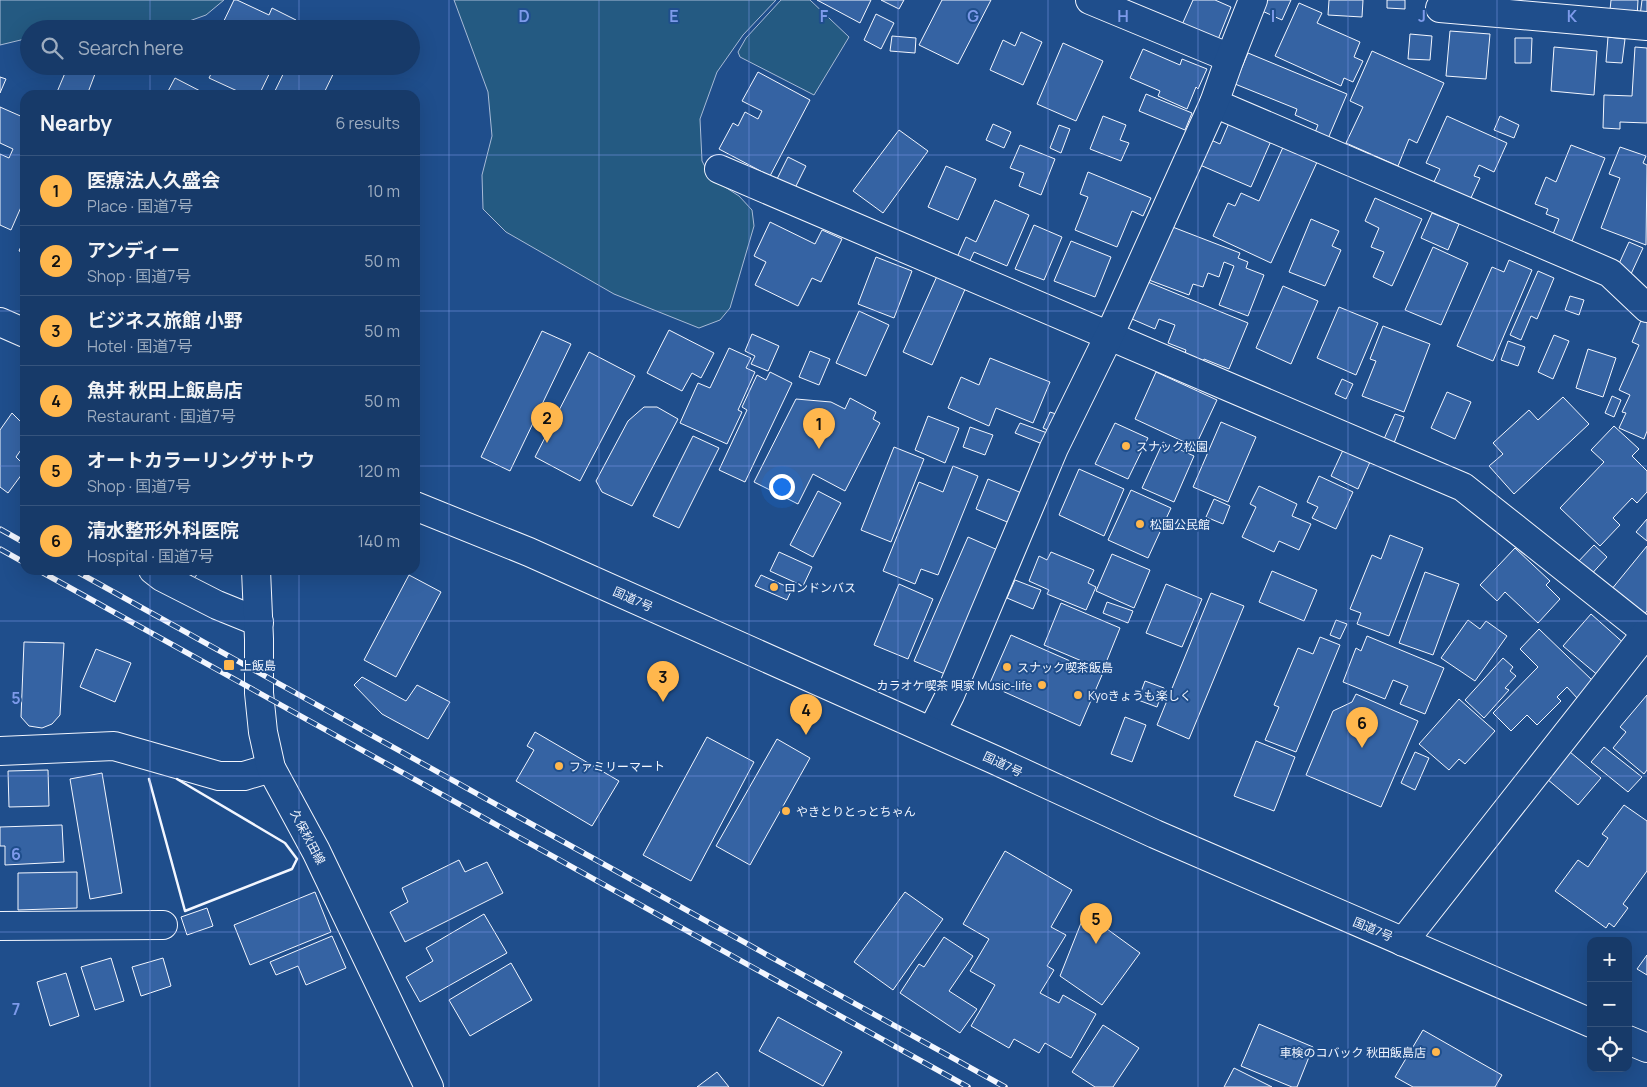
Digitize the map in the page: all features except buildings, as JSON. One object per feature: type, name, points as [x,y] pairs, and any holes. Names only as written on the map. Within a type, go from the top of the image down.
[{"type":"main road","points":[[1090,0],[1230,58]]},
{"type":"main road","points":[[932,731],[950,695],[1054,448],[1109,336],[1214,103],[1254,0]]},
{"type":"main road","points":[[1440,8],[1599,11],[1647,26]]},
{"type":"main road","points":[[1214,103],[1610,273],[1647,308]]},
{"type":"main road","points":[[719,169],[1463,487],[1647,632],[1403,942]]},
{"type":"main road","points":[[0,322],[20,331]]},
{"type":"main road","name":"国道7号","points":[[420,508],[538,556],[932,731],[1154,834],[1587,1021]]},
{"type":"main road","points":[[159,575],[218,605],[259,622]]},
{"type":"main road","name":"久保秋田線","points":[[256,575],[259,622],[259,693],[263,732],[271,768],[316,851],[429,1087]]},
{"type":"main road","points":[[0,751],[114,746],[219,776],[244,776],[271,768]]},
{"type":"main road","points":[[0,926],[163,925]]},
{"type":"main road","points":[[1632,1042],[1647,1048]]},
{"type":"shaded area","points":[[0,0],[224,0],[206,15],[192,20],[20,20],[20,40],[0,45]]},
{"type":"shaded area","points":[[454,0],[776,0],[743,35],[717,72],[700,119],[702,161],[711,178],[739,196],[752,210],[754,226],[730,308],[720,320],[699,328],[614,294],[506,232],[483,209],[482,175],[492,136],[488,92]]},
{"type":"shaded area","points":[[781,0],[810,0],[849,37],[814,95],[740,57],[738,52],[746,38]]},
{"type":"railway","points":[[0,529],[20,540]]},
{"type":"railway","points":[[0,549],[20,560]]},
{"type":"railway","points":[[47,575],[968,1087]]},
{"type":"railway","points":[[83,575],[1005,1087]]},
{"type":"wall","points":[[149,779],[185,911],[292,869],[297,859],[285,843],[177,779]]},
{"type":"place","name":"アンディー","points":[[547,443]]},
{"type":"place","name":"スナック松園","points":[[1126,446]]},
{"type":"place","name":"医療法人久盛会","points":[[819,449]]},
{"type":"place","name":"松園公民館","points":[[1140,524]]},
{"type":"place","name":"ロンドンバス","points":[[774,587]]},
{"type":"place","name":"上飯島","points":[[229,665]]},
{"type":"place","name":"スナック喫茶飯島","points":[[1007,667]]},
{"type":"place","name":"カラオケ喫茶 唄家 Music-life","points":[[1042,685]]},
{"type":"place","name":"Kyoきょうも楽しく","points":[[1078,695]]},
{"type":"place","name":"ビジネス旅館 小野","points":[[663,702]]},
{"type":"place","name":"魚丼 秋田上飯島店","points":[[806,735]]},
{"type":"place","name":"清水整形外科医院","points":[[1362,748]]},
{"type":"place","name":"ファミリーマート","points":[[559,766]]},
{"type":"place","name":"やきとりとっとちゃん","points":[[786,811]]},
{"type":"place","name":"オートカラーリングサトウ","points":[[1096,944]]},
{"type":"place","name":"車検のコバック 秋田飯島店","points":[[1436,1052]]}]
